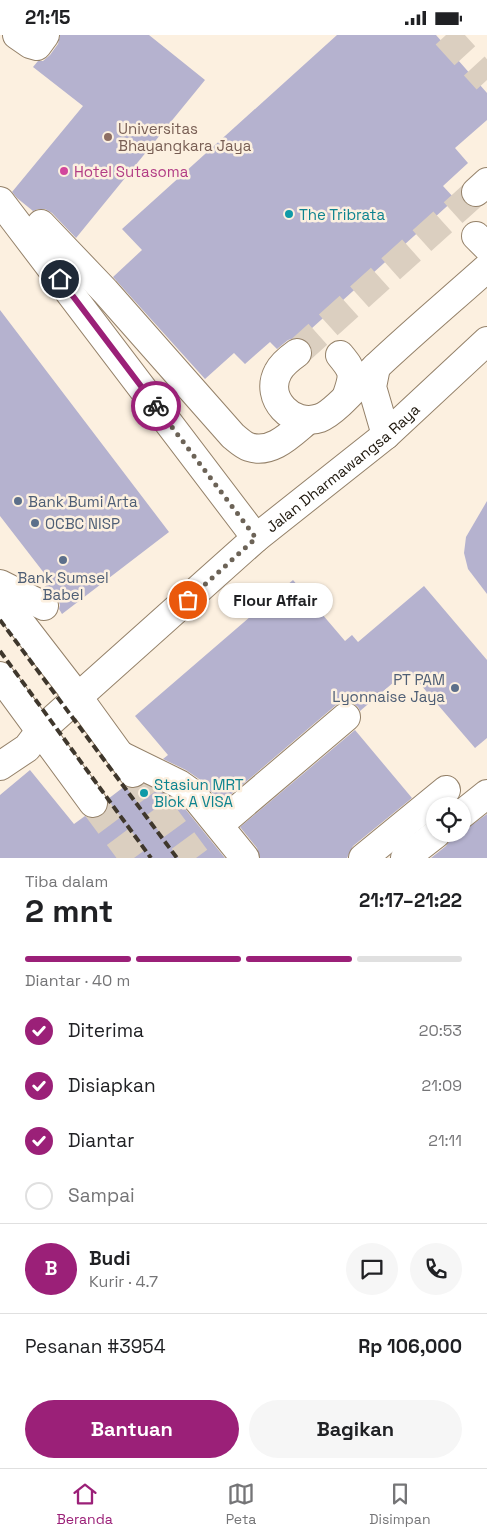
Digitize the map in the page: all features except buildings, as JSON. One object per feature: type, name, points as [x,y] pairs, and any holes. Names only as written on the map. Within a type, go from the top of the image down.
[{"type":"street","points":[[17,35],[30,44],[37,45],[45,35]]},
{"type":"street","points":[[0,201],[256,538]]},
{"type":"street","points":[[41,224],[109,287],[233,435],[248,447],[263,449],[274,445],[308,421],[320,418],[330,412],[376,367],[487,268]]},
{"type":"street","points":[[84,310],[109,287]]},
{"type":"street","name":"Jalan Dharmawangsa Raya","points":[[0,766],[40,742],[78,697],[256,538],[386,435],[487,341]]},
{"type":"street","points":[[297,353],[278,372],[275,394],[279,405],[287,413],[297,419],[308,421]]},
{"type":"street","points":[[340,355],[351,368],[352,380],[347,395]]},
{"type":"street","points":[[376,367],[372,387],[386,435]]},
{"type":"street","points":[[0,584],[44,606]]},
{"type":"street","points":[[0,596],[127,764],[179,784],[193,794],[245,858]]},
{"type":"street","points":[[0,676],[40,742],[93,803]]},
{"type":"street","points":[[219,825],[346,717]]},
{"type":"street","points":[[363,858],[446,790]]},
{"type":"street","points":[[471,807],[487,794]]},
{"type":"street","points":[[405,858],[426,842]]},
{"type":"tunnel","points":[[446,35],[487,80]]},
{"type":"tunnel","points":[[297,353],[476,192]]},
{"type":"tunnel","points":[[133,773],[196,858]]},
{"type":"tunnel","points":[[93,803],[134,858]]},
{"type":"railway","points":[[0,620],[177,858]]},
{"type":"railway","points":[[0,651],[151,858]]},
{"type":"way so far","points":[[156,406],[256,538],[188,600]]},
{"type":"place","name":"Universitas Bhayangkara Jaya","points":[[108,137]]},
{"type":"place","name":"Hotel Sutasoma","points":[[64,171]]},
{"type":"place","name":"The Tribrata","points":[[289,214]]},
{"type":"place","name":"Bank Bumi Arta","points":[[18,501]]},
{"type":"place","name":"OCBC NISP","points":[[35,523]]},
{"type":"place","name":"Bank Sumsel Babel","points":[[63,560]]},
{"type":"place","name":"Flour Affair","points":[[188,600]]},
{"type":"place","name":"PT PAM Lyonnaise Jaya","points":[[455,688]]},
{"type":"place","name":"Stasiun MRT Blok A VISA","points":[[144,793]]},
{"type":"route","points":[[60,279],[156,406]]}]
